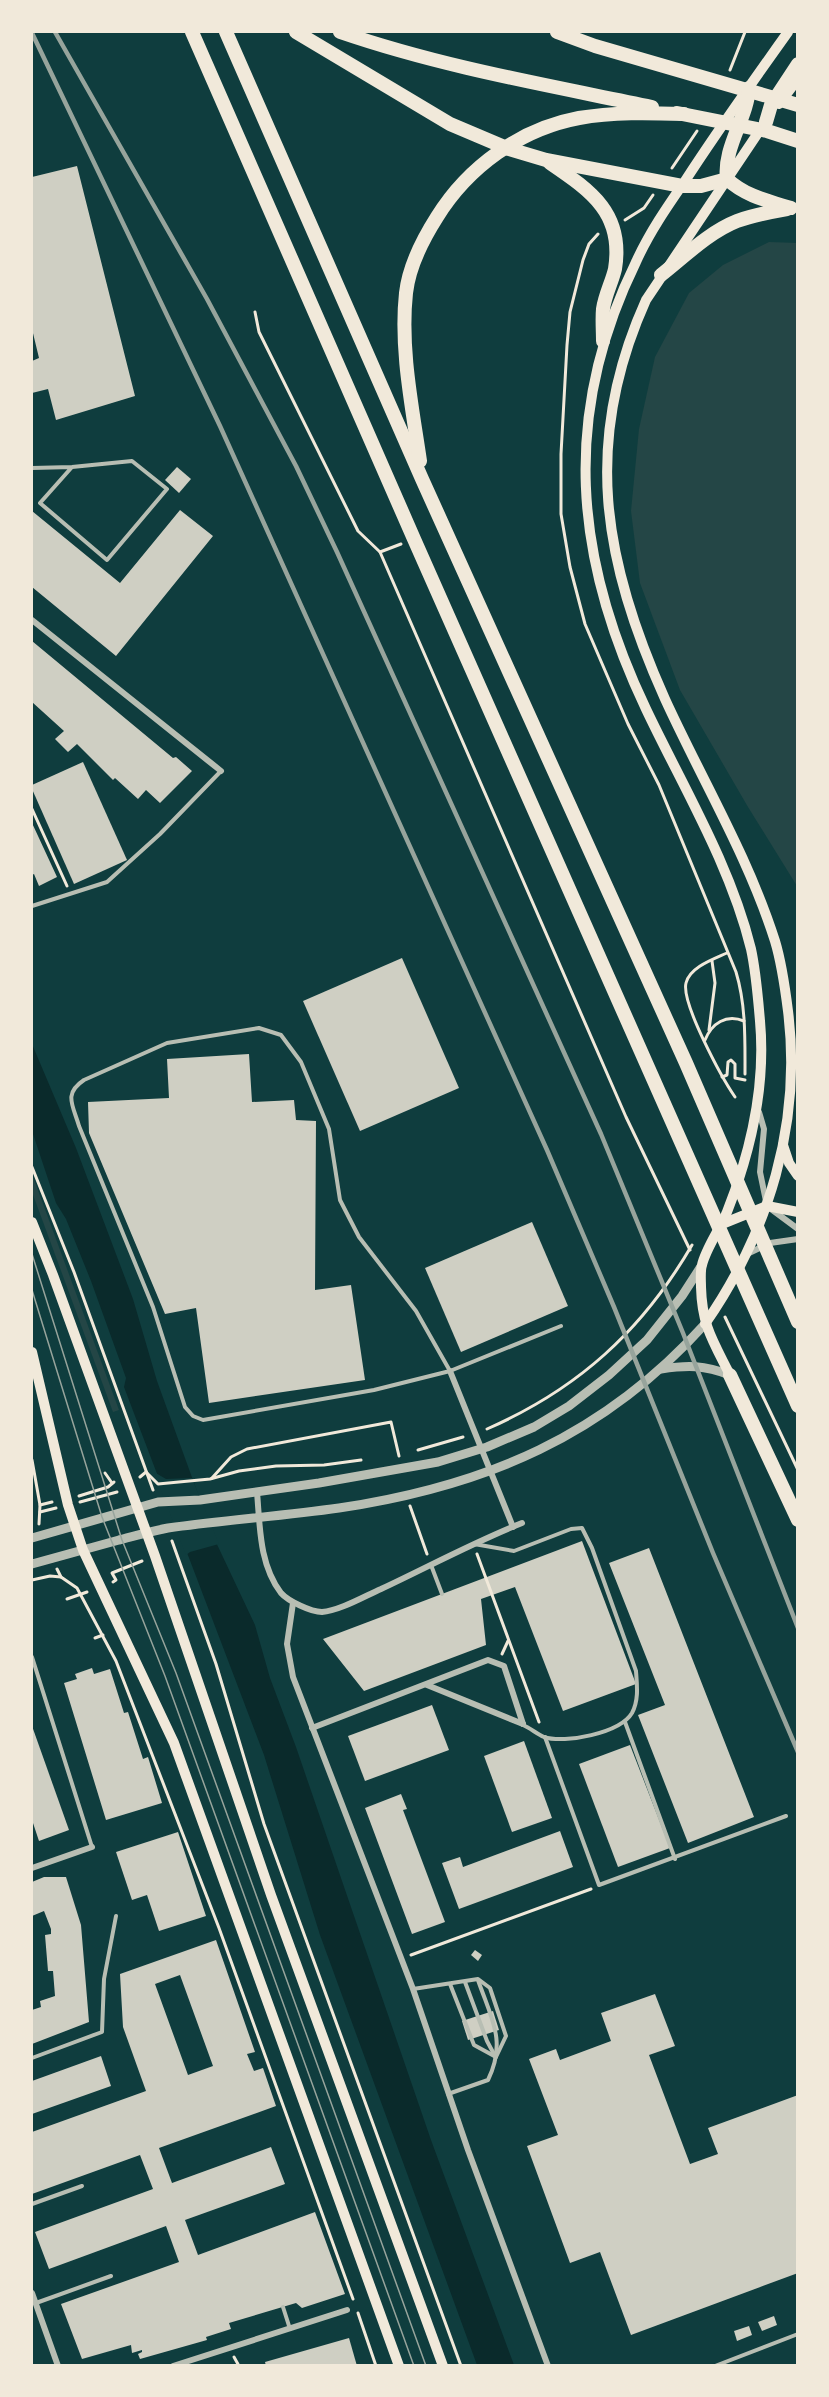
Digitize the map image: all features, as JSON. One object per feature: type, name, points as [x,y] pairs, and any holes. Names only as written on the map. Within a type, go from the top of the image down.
[{"type":"highway","points":[[192,32],[798,1406]]},
{"type":"highway","points":[[226,32],[422,479],[686,1063],[798,1322]]},
{"type":"highway","points":[[296,32],[415,105],[470,133],[546,160],[681,186],[701,186],[727,179]]},
{"type":"highway","points":[[340,32],[440,63],[516,81],[767,131],[798,141]]},
{"type":"highway","points":[[557,32],[595,46],[798,105]]},
{"type":"highway","points":[[766,122],[771,105],[797,64]]},
{"type":"highway","points":[[727,179],[748,103],[749,88]]},
{"type":"highway","points":[[422,479],[407,365],[406,291],[415,259],[427,232],[455,190],[485,162],[530,133],[578,118],[623,113],[684,114]]},
{"type":"highway","points":[[546,160],[594,195],[605,210],[612,226],[617,252],[603,309],[603,341]]},
{"type":"highway","points":[[727,179],[738,189],[753,196],[794,209]]},
{"type":"highway","points":[[661,275],[695,248],[734,222],[756,214],[794,209]]},
{"type":"highway","points":[[730,1375],[798,1520]]},
{"type":"main road","points":[[730,1375],[705,1324],[698,1262],[722,1224],[748,1148],[757,1107],[763,1048],[751,950],[724,870],[645,707],[607,613],[593,561],[585,496],[584,456],[589,412],[603,341],[635,263],[656,225],[704,151],[788,32]]},
{"type":"main road","points":[[733,160],[766,122],[798,79]]},
{"type":"main road","points":[[705,1324],[724,1295],[772,1207],[792,1081],[791,1037],[784,975],[776,943],[746,861],[666,700],[648,658],[617,567],[610,533],[607,459],[610,416],[621,368],[635,325],[661,275],[727,179]]},
{"type":"main road","points":[[783,1145],[789,1163],[798,1176]]},
{"type":"main road","points":[[722,1224],[772,1207],[798,1212]]},
{"type":"main road","points":[[32,1222],[155,1556],[271,1895],[443,2366]]},
{"type":"main road","points":[[32,1352],[68,1505],[83,1550],[174,1743],[399,2366]]},
{"type":"street","points":[[32,620],[221,771]]},
{"type":"street","points":[[757,1107],[764,1129],[760,1172],[772,1207],[798,1229]]},
{"type":"street","points":[[747,1254],[770,1243],[798,1239]]},
{"type":"street","points":[[32,1538],[161,1502],[200,1500],[397,1470],[438,1462],[487,1447],[534,1427],[568,1407],[609,1375],[647,1340],[681,1296],[698,1262]]},
{"type":"street","points":[[32,1564],[146,1532],[402,1497],[491,1471],[545,1448],[616,1405],[661,1369],[705,1324]]},
{"type":"street","points":[[661,1369],[707,1366],[730,1375]]},
{"type":"street","points":[[450,1371],[513,1527]]},
{"type":"street","points":[[257,1492],[262,1546],[272,1577],[282,1594],[293,1603],[321,1612],[349,1604],[522,1523]]},
{"type":"street","points":[[293,1603],[287,1644],[293,1677],[413,1989],[448,2094],[548,2366]]},
{"type":"street","points":[[312,1728],[488,1660],[504,1666],[523,1724]]},
{"type":"street","points":[[426,1684],[523,1724]]},
{"type":"street","points":[[32,1868],[92,1847]]},
{"type":"street","points":[[32,2293],[58,2366]]},
{"type":"street","points":[[173,2366],[347,2310]]},
{"type":"lane","points":[[32,468],[132,461],[167,489],[107,560],[40,503],[72,467]]},
{"type":"lane","points":[[32,906],[107,882],[160,834],[221,771]]},
{"type":"lane","points":[[450,1371],[416,1311],[359,1237],[340,1200],[330,1129],[301,1062],[281,1035],[260,1028],[167,1043],[72,1087],[70,1094],[79,1126],[153,1307],[185,1407],[193,1416],[203,1420],[229,1417],[374,1390],[450,1371],[561,1326]]},
{"type":"lane","points":[[473,1544],[514,1551],[571,1528],[582,1528],[592,1548],[636,1671],[638,1692],[633,1712],[625,1722],[587,1737],[545,1737],[523,1724]]},
{"type":"lane","points":[[431,1565],[442,1594]]},
{"type":"lane","points":[[32,1657],[92,1847]]},
{"type":"lane","points":[[625,1722],[675,1859]]},
{"type":"lane","points":[[545,1737],[599,1885],[675,1859],[786,1816]]},
{"type":"lane","points":[[32,2058],[102,2032],[104,1979],[116,1916]]},
{"type":"lane","points":[[413,1989],[478,1979],[490,1988],[506,2036],[496,2057]]},
{"type":"lane","points":[[448,2094],[488,2080],[495,2066],[498,2037],[478,1979]]},
{"type":"lane","points":[[465,1982],[487,2041],[496,2057]]},
{"type":"lane","points":[[450,1984],[474,2045],[496,2057]]},
{"type":"lane","points":[[32,2204],[82,2186]]},
{"type":"lane","points":[[35,2303],[111,2276]]},
{"type":"lane","points":[[282,2307],[290,2329]]},
{"type":"lane","points":[[715,2366],[798,2334]]},
{"type":"path","points":[[739,45],[745,32]]},
{"type":"path","points":[[255,312],[259,332],[358,531],[380,552],[626,1117],[698,1262]]},
{"type":"path","points":[[380,552],[414,539]]},
{"type":"path","points":[[32,809],[70,893]]},
{"type":"path","points":[[722,1077],[727,1075],[728,1062],[731,1060],[735,1064],[735,1078],[745,1080],[741,989],[727,953],[699,967],[687,981],[688,999],[722,1077],[735,1097]]},
{"type":"path","points":[[705,1040],[709,1030],[715,983],[712,960]]},
{"type":"path","points":[[709,1030],[719,1021],[737,1019],[744,1021]]},
{"type":"path","points":[[32,1167],[74,1272],[146,1472],[161,1502]]},
{"type":"path","points":[[477,1432],[520,1414],[561,1390],[600,1359],[642,1316],[676,1274],[694,1243]]},
{"type":"path","points":[[722,1312],[798,1470]]},
{"type":"path","points":[[210,1479],[231,1456],[247,1449],[391,1422],[397,1447]]},
{"type":"path","points":[[413,1452],[467,1436]]},
{"type":"path","points":[[394,1456],[404,1454]]},
{"type":"path","points":[[146,1472],[158,1484],[210,1479],[240,1471],[276,1466],[324,1465],[371,1459]]},
{"type":"path","points":[[32,1460],[40,1512],[38,1522],[43,1534]]},
{"type":"path","points":[[40,1512],[118,1492],[146,1472]]},
{"type":"path","points":[[105,1473],[112,1483]]},
{"type":"path","points":[[410,1507],[431,1565]]},
{"type":"path","points":[[171,1528],[175,1549],[216,1664],[264,1824],[461,2366]]},
{"type":"path","points":[[473,1544],[545,1737]]},
{"type":"path","points":[[119,1585],[112,1573],[175,1549]]},
{"type":"path","points":[[51,1559],[61,1577],[77,1588],[116,1661],[219,1928],[376,2366]]},
{"type":"path","points":[[32,1580],[50,1576],[61,1577]]},
{"type":"path","points":[[67,1599],[116,1580]]},
{"type":"path","points":[[95,1638],[103,1635]]},
{"type":"path","points":[[401,1959],[599,1885]]},
{"type":"shaded area","points":[[769,242],[798,243],[797,886],[680,690],[640,583],[631,511],[639,429],[655,357],[689,293],[723,265]]},
{"type":"shaded area","points":[[32,1044],[76,1148],[133,1299],[157,1381],[214,1538],[255,1625],[270,1678],[296,1747],[431,2140],[514,2365],[477,2365],[320,1935],[264,1755],[124,1387],[126,1378],[91,1281],[66,1219],[56,1203],[32,1131]]},
{"type":"shaded area","points":[[32,1174],[119,1410],[113,1412],[32,1192]]},
{"type":"pier","points":[[154,1472],[166,1479],[192,1478],[219,1544],[186,1555]]},
{"type":"building","points":[[77,166],[135,396],[56,420],[48,389],[32,393],[32,361],[39,358],[32,329],[32,177]]},
{"type":"building","points":[[177,467],[191,479],[179,493],[165,480]]},
{"type":"building","points":[[180,510],[213,536],[116,656],[32,587],[32,511],[120,583]]},
{"type":"building","points":[[32,641],[173,758],[176,757],[192,771],[160,803],[146,790],[138,799],[115,778],[113,780],[77,744],[68,752],[55,739],[64,731],[32,702]]},
{"type":"building","points":[[83,762],[127,860],[74,884],[32,785]]},
{"type":"building","points":[[32,823],[57,877],[39,886],[34,874],[32,875]]},
{"type":"building","points":[[402,958],[459,1088],[360,1131],[303,1001]]},
{"type":"building","points":[[249,1054],[252,1102],[294,1100],[296,1120],[316,1121],[315,1290],[351,1285],[365,1380],[209,1403],[196,1308],[165,1314],[89,1133],[88,1102],[169,1098],[167,1059]]},
{"type":"building","points":[[532,1222],[568,1306],[461,1352],[425,1268]]},
{"type":"building","points":[[582,1541],[636,1684],[563,1711],[515,1587],[481,1599],[486,1645],[364,1691],[323,1639]]},
{"type":"building","points":[[649,1548],[754,1817],[688,1843],[638,1715],[665,1705],[609,1563]]},
{"type":"building","points":[[92,1668],[94,1674],[110,1669],[124,1713],[128,1712],[143,1759],[148,1757],[162,1803],[106,1820],[64,1683],[77,1679],[75,1674]]},
{"type":"building","points":[[432,1705],[449,1750],[365,1781],[348,1736]]},
{"type":"building","points":[[32,1726],[69,1830],[39,1841],[32,1820]]},
{"type":"building","points":[[524,1741],[552,1818],[512,1832],[484,1756]]},
{"type":"building","points":[[630,1745],[670,1848],[618,1867],[579,1764]]},
{"type":"building","points":[[401,1794],[407,1809],[403,1810],[445,1922],[412,1934],[365,1808]]},
{"type":"building","points":[[560,1831],[573,1867],[459,1909],[442,1863],[460,1857],[463,1867]]},
{"type":"building","points":[[178,1832],[206,1916],[159,1931],[147,1895],[132,1900],[116,1852]]},
{"type":"building","points":[[44,1877],[66,1877],[81,1925],[89,2022],[32,2044],[32,2010],[41,2007],[40,2001],[55,1996],[53,1971],[48,1971],[45,1935],[51,1934],[51,1929],[44,1911],[32,1916],[32,1882]]},
{"type":"building","points":[[216,1940],[255,2052],[247,2054],[254,2071],[263,2068],[276,2106],[159,2148],[172,2183],[271,2147],[285,2184],[185,2220],[198,2255],[315,2212],[345,2294],[302,2308],[296,2303],[229,2323],[231,2329],[206,2337],[207,2340],[140,2359],[138,2354],[142,2350],[132,2353],[131,2345],[82,2359],[61,2304],[179,2262],[166,2226],[49,2269],[35,2232],[153,2189],[140,2155],[32,2194],[32,2132],[146,2091],[123,2027],[120,1974]],"holes":[[[180,1975],[213,2066],[188,2075],[155,1984]]]},
{"type":"building","points":[[475,1950],[482,1955],[478,1961],[471,1955]]},
{"type":"building","points":[[655,1994],[675,2046],[649,2055],[690,2164],[718,2154],[708,2128],[798,2095],[798,2273],[631,2335],[600,2252],[570,2263],[527,2146],[558,2135],[529,2059],[556,2049],[560,2060],[611,2041],[601,2013]]},
{"type":"building","points":[[493,2011],[499,2030],[468,2040],[462,2021]]},
{"type":"building","points":[[101,2056],[111,2086],[32,2114],[32,2081]]},
{"type":"building","points":[[774,2316],[777,2325],[762,2331],[758,2322]]},
{"type":"building","points":[[749,2326],[752,2335],[737,2341],[734,2331]]},
{"type":"building","points":[[349,2338],[357,2366],[266,2366],[265,2362]]},
{"type":"tram line","points":[[32,1254],[122,1540],[176,1673],[426,2366]]},
{"type":"tram line","points":[[32,1290],[102,1517],[165,1676],[414,2366]]},
{"type":"railway","points":[[55,32],[207,299],[296,466],[337,552],[601,1134],[683,1333],[798,1628]]},
{"type":"railway","points":[[32,33],[220,426],[547,1150],[614,1307],[713,1553],[798,1752]]}]
